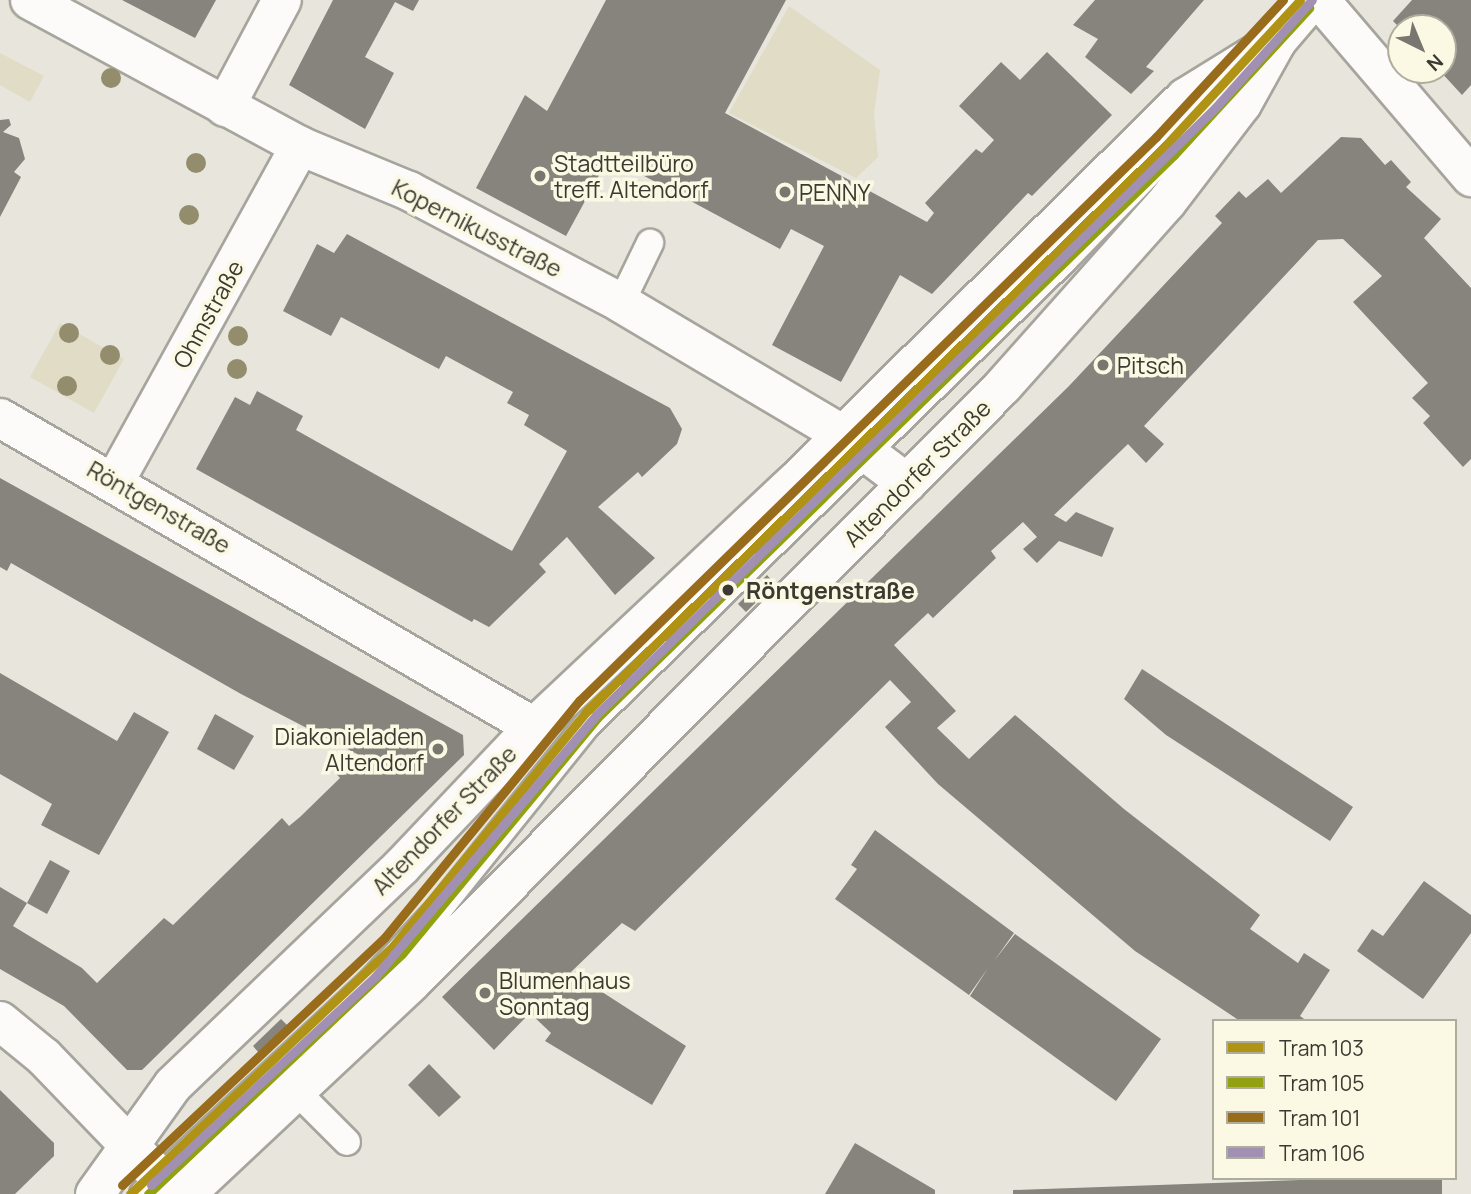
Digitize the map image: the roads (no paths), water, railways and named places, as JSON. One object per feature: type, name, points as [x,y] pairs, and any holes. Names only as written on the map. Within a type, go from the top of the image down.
[{"type":"main road","name":"Kopernikusstraße","points":[[30,0],[300,146],[409,191],[621,303],[856,444],[907,483]]},
{"type":"main road","points":[[225,107],[282,0]]},
{"type":"main road","name":"Altendorfer Straße","points":[[166,1190],[296,1091],[524,872],[1011,377],[1167,202],[1222,132],[1277,41],[1312,0]]},
{"type":"main road","points":[[1320,0],[1471,177]]},
{"type":"main road","name":"Altendorfer Straße","points":[[95,1194],[127,1143],[173,1085],[402,866],[534,727],[856,444],[1185,98],[1277,41]]},
{"type":"main road","name":"Ohmstraße","points":[[116,481],[300,146]]},
{"type":"main road","name":"Röntgenstraße","points":[[0,418],[116,481],[534,727]]},
{"type":"main road","points":[[0,1021],[44,1057],[127,1143],[166,1190]]},
{"type":"lane","points":[[621,303],[650,243]]},
{"type":"lane","points":[[166,1190],[439,909],[588,724],[856,444]]},
{"type":"lane","points":[[296,1091],[347,1142]]},
{"type":"tram line","name":"101","points":[[122,1185],[385,937],[579,701],[1156,137],[1283,0]]},
{"type":"tram line","name":"103","points":[[130,1194],[394,945],[588,710],[1165,146],[1300,0]]},
{"type":"tram line","name":"106","points":[[151,1185],[374,978],[596,715],[1215,108],[1312,0]]},
{"type":"tram line","name":"105","points":[[148,1194],[402,954],[597,718],[1174,155],[1309,8]]},
{"type":"place","name":"Stadtteilbüro treff. Altendorf","points":[[540,176]]},
{"type":"place","name":"PENNY","points":[[785,192]]},
{"type":"place","name":"Pitsch","points":[[1103,365]]},
{"type":"place","name":"Röntgenstraße","points":[[728,590]]},
{"type":"place","name":"Diakonieladen Altendorf","points":[[438,749]]},
{"type":"place","name":"Blumenhaus Sonntag","points":[[485,993]]}]
